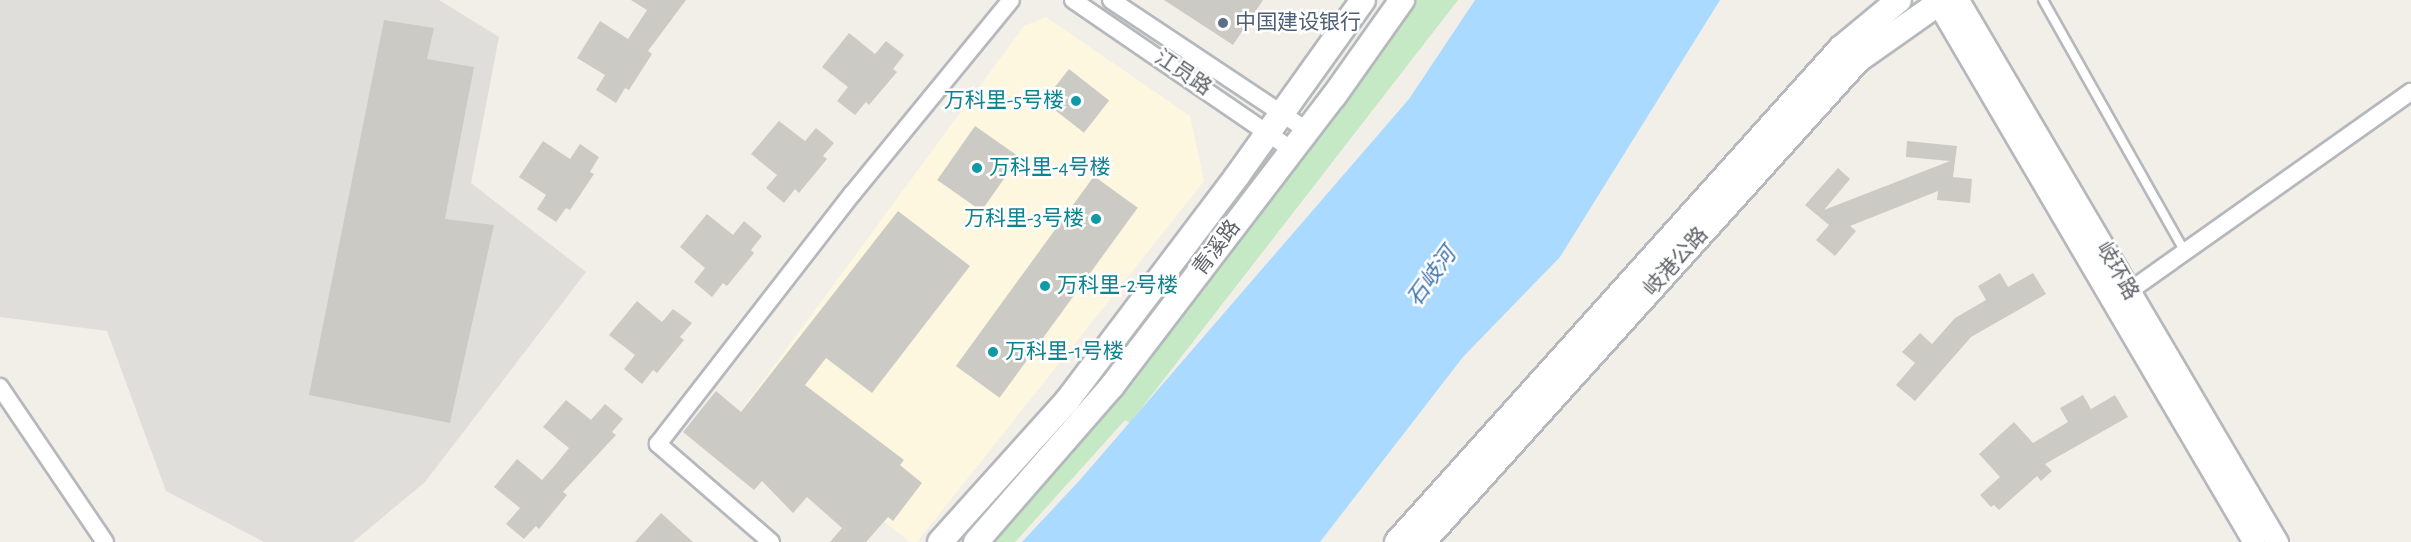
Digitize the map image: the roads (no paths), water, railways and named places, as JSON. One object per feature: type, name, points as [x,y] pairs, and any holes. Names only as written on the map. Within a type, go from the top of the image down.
[{"type":"main road","name":"青溪路","points":[[940,542],[1067,401],[1237,176],[1274,120],[1363,0]]},
{"type":"main road","name":"青溪路","points":[[976,542],[1112,386],[1307,130],[1402,0]]},
{"type":"main road","name":"岐港公路","points":[[1397,542],[1841,48],[1899,0]]},
{"type":"main road","name":"岐港公路","points":[[1423,542],[1858,60],[1944,1]]},
{"type":"street","points":[[771,542],[658,444],[853,193],[1011,0]]},
{"type":"street","name":"江员路","points":[[1073,0],[1274,120],[1307,130]]},
{"type":"street","name":"江员路","points":[[1111,0],[1274,120],[1292,149]]},
{"type":"street","name":"岐环路","points":[[1944,1],[2121,297],[2277,542]]},
{"type":"street","points":[[2121,297],[2411,92]]},
{"type":"street","name":"岐环路","points":[[2121,297],[2254,542]]},
{"type":"street","points":[[0,387],[105,542]]},
{"type":"lane","points":[[2043,0],[2185,252]]},
{"type":"water","name":"石岐河","points":[[1475,0],[1720,0],[1560,257],[1463,357],[1320,542],[1022,542],[1079,481],[1409,99]]},
{"type":"place","name":"中国建设银行","points":[[1223,23]]},
{"type":"place","name":"万科里-5号楼","points":[[1076,101]]},
{"type":"place","name":"万科里-4号楼","points":[[977,168]]},
{"type":"place","name":"万科里-3号楼","points":[[1096,219]]},
{"type":"place","name":"万科里-2号楼","points":[[1045,286]]},
{"type":"place","name":"万科里-1号楼","points":[[993,352]]}]
